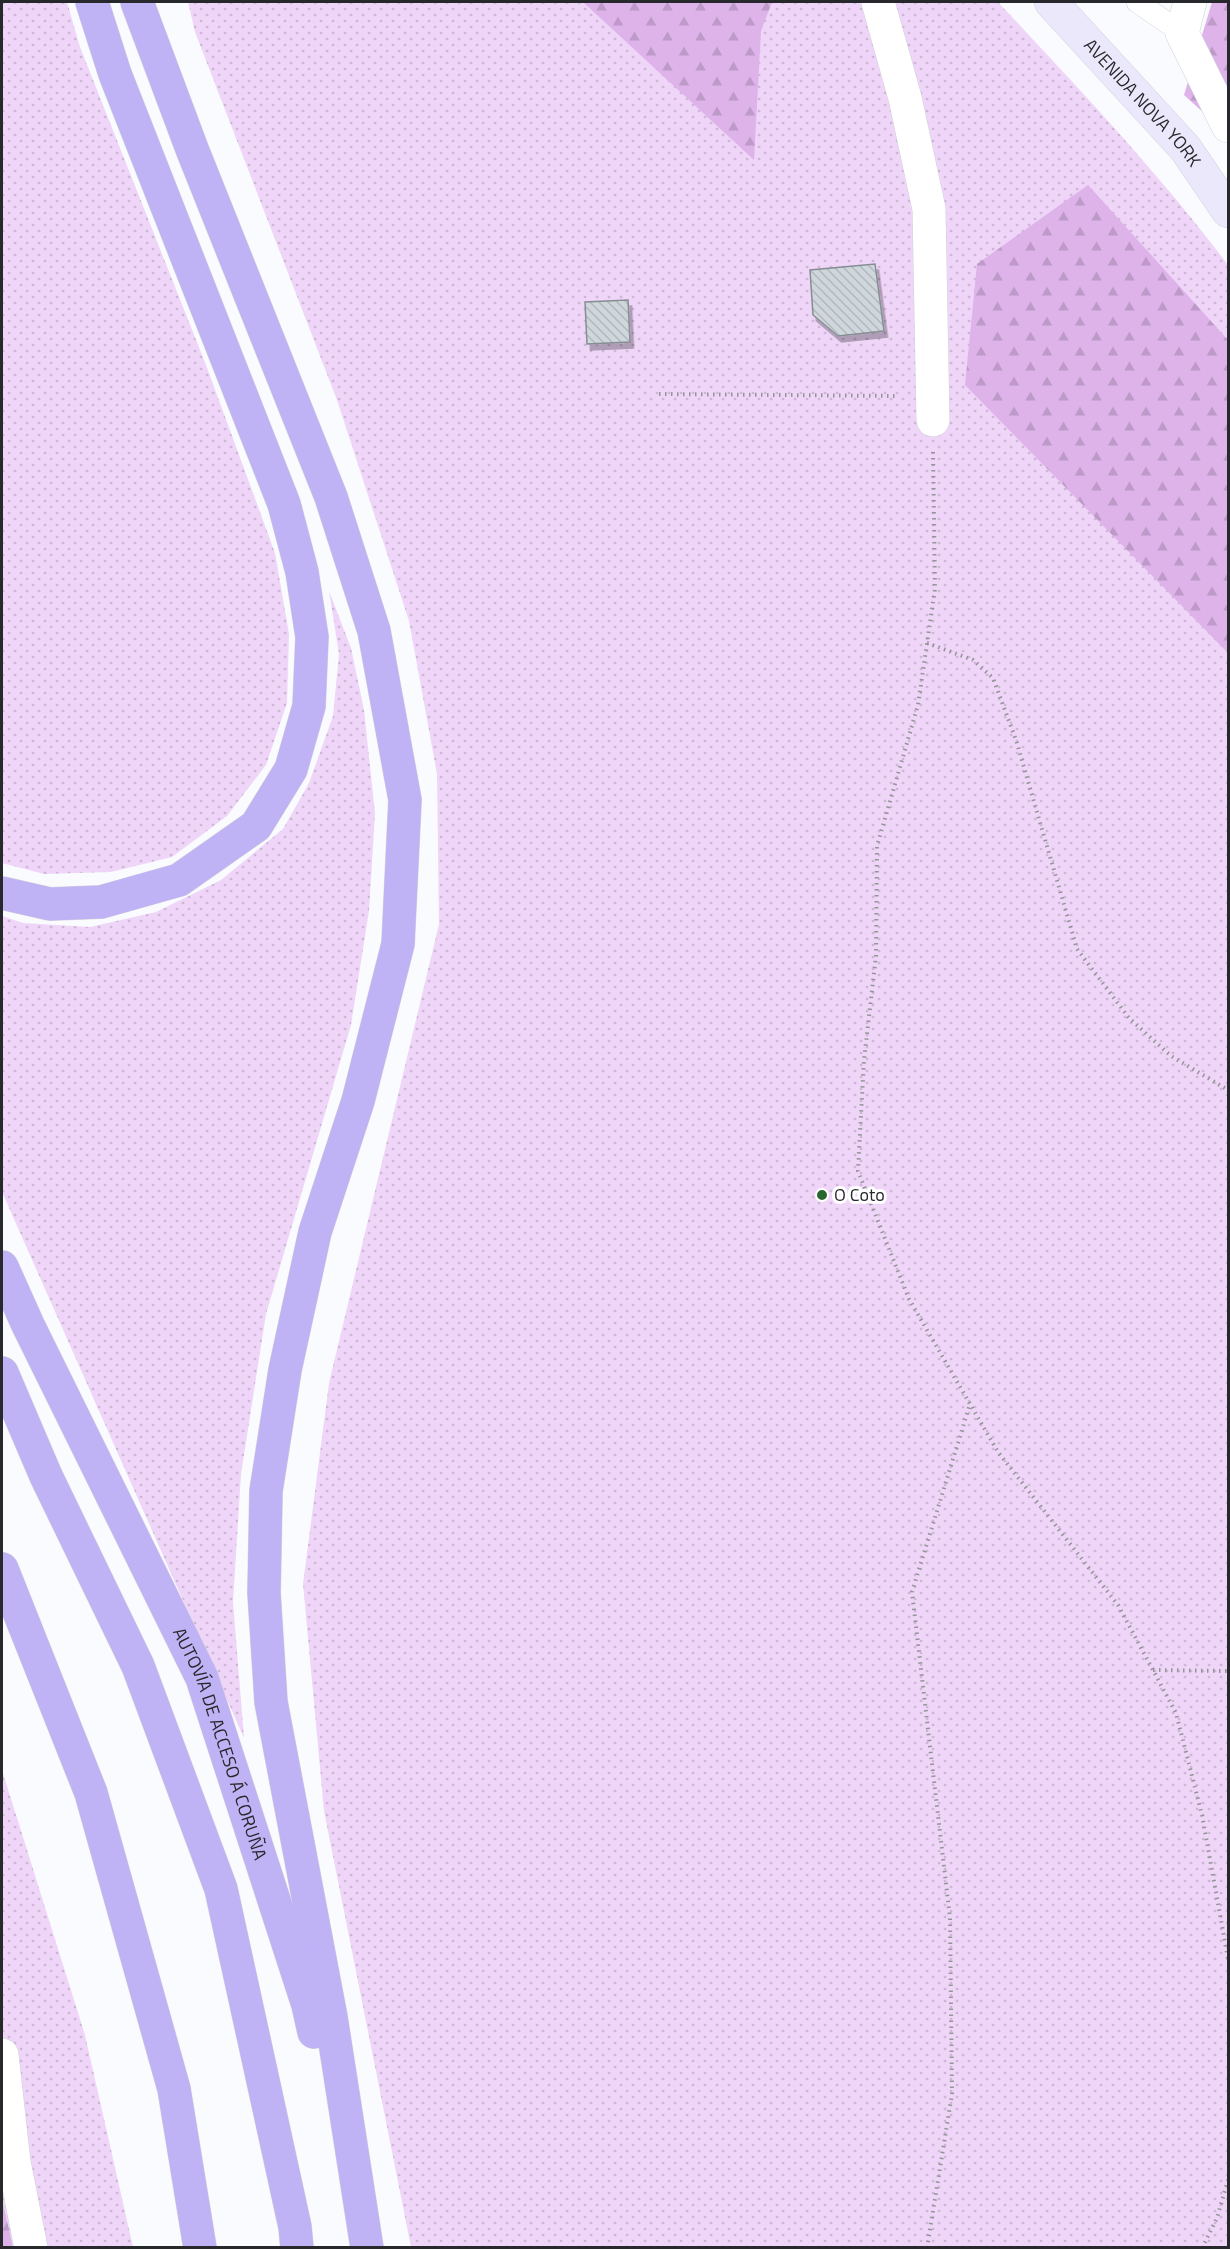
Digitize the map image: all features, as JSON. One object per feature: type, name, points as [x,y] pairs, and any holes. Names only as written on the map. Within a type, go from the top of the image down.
[{"type":"highway","points":[[2,892],[50,904],[101,902],[179,880],[256,826],[291,769],[309,706],[312,636],[302,572],[284,504],[120,85],[92,2]]},
{"type":"highway","points":[[137,2],[192,149],[331,497],[374,631],[405,800],[398,944],[358,1101],[315,1232],[285,1370],[266,1502],[264,1593],[271,1702],[331,2017],[367,2247]]},
{"type":"highway","name":"AUTOVÍA DE ACCESO Á CORUÑA","points":[[2,1267],[28,1325],[201,1678],[308,2005],[362,2247]]},
{"type":"highway","points":[[2,1373],[46,1476],[138,1665],[221,1889],[295,2228],[297,2247]]},
{"type":"highway","points":[[2,1569],[91,1793],[174,2090],[200,2247]]},
{"type":"street","points":[[878,2],[904,98],[929,208],[933,408]]},
{"type":"street","name":"AVENIDA NOVA YORK","points":[[1051,2],[1185,148],[1228,211]]},
{"type":"street","points":[[1186,17],[1228,126]]},
{"type":"street","points":[[2,2055],[14,2162],[31,2247]]},
{"type":"lane","points":[[1137,2],[1186,17]]},
{"type":"path","points":[[659,394],[933,408],[935,589],[918,705],[877,846],[876,956],[864,1060],[858,1171],[909,1299],[998,1452],[1118,1605],[1176,1713],[1202,1815],[1228,1959]]},
{"type":"path","points":[[927,643],[973,660],[993,678],[1016,740],[1077,949],[1129,1018],[1171,1056],[1228,1090]]},
{"type":"path","points":[[927,2247],[952,2094],[950,1918],[912,1592],[970,1404]]},
{"type":"path","points":[[1153,1670],[1228,1671]]},
{"type":"path","points":[[1202,2247],[1217,2218],[1228,2180]]},
{"type":"shaded area","points":[[2,2],[67,2],[80,47],[206,365],[275,553],[289,634],[287,703],[266,765],[227,816],[172,857],[111,872],[44,874],[2,863]]},
{"type":"shaded area","points":[[188,2],[998,2],[1145,163],[1228,265],[1228,2247],[411,2247],[324,1811],[303,1584],[329,1383],[439,924],[437,774],[409,621],[337,400],[195,32]]},
{"type":"shaded area","points":[[329,591],[351,648],[364,710],[375,813],[369,911],[351,1025],[266,1314],[241,1474],[233,1602],[244,1738],[2,1192],[2,916],[23,923],[90,927],[156,912],[221,880],[283,829],[309,783],[333,716],[339,654]]},
{"type":"shaded area","points":[[2,1770],[85,2035],[133,2247],[13,2247],[2,2198]]},
{"type":"green space","points":[[583,2],[772,2],[761,31],[754,160]]},
{"type":"green space","points":[[1212,2],[1228,2],[1228,135],[1184,95]]},
{"type":"green space","points":[[1088,185],[1228,340],[1228,653],[965,385],[977,264]]},
{"type":"green space","points":[[2,2198],[13,2247],[2,2247]]},
{"type":"building","points":[[875,264],[884,331],[838,336],[813,315],[810,270]]},
{"type":"building","points":[[628,300],[630,342],[587,344],[585,302]]},
{"type":"place","name":"O Coto","points":[[822,1195]]}]
